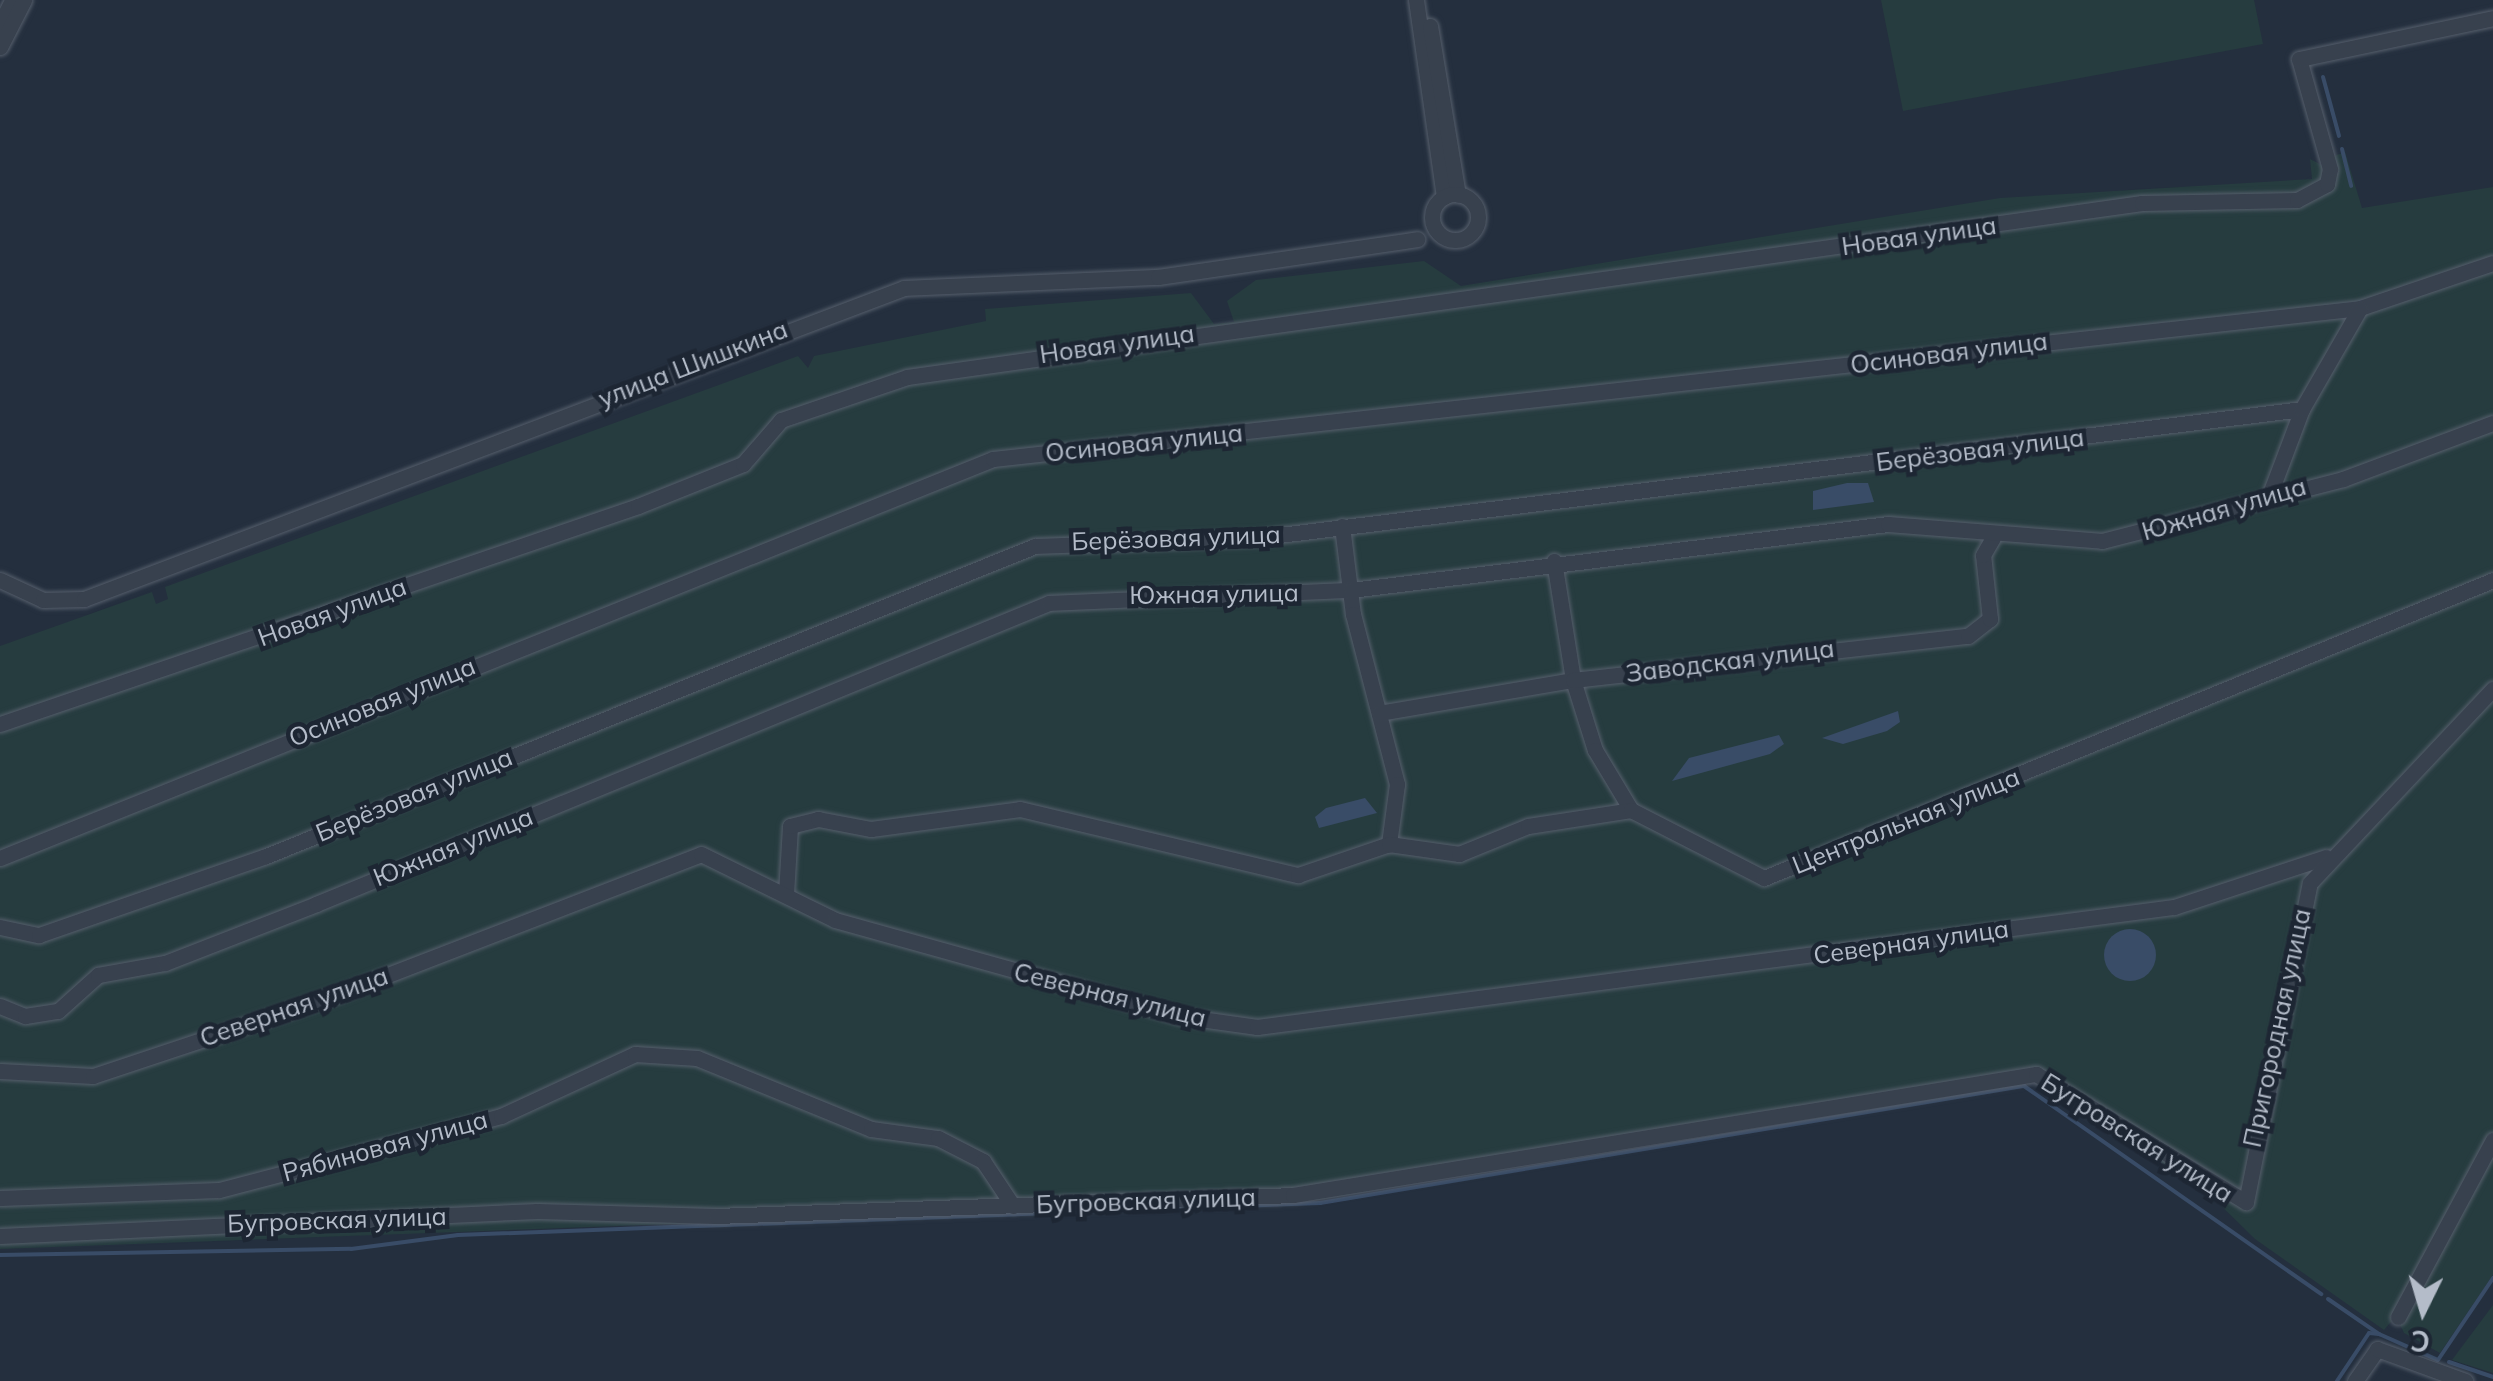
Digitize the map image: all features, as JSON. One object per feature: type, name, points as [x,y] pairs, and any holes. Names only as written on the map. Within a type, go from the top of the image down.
[{"type":"street","points":[[0,24],[12,0]]},
{"type":"street","points":[[0,47],[24,0]]},
{"type":"street","points":[[1416,0],[1451,196],[1426,0]]},
{"type":"street","name":"Новая улица","points":[[0,724],[638,506],[743,464],[781,420],[906,377],[2142,203],[2297,200],[2327,184],[2330,168],[2299,59],[2493,18]]},
{"type":"street","name":"улица Шишкина","points":[[0,580],[43,600],[84,599],[904,288],[1158,277],[1417,240]]},
{"type":"street","name":"Осиновая улица","points":[[0,858],[993,459],[2360,308],[2493,263]]},
{"type":"street","points":[[2271,491],[2302,408],[2360,308]]},
{"type":"street","name":"Берёзовая улица","points":[[0,926],[39,935],[266,856],[1035,546],[1342,526],[2302,408]]},
{"type":"street","name":"Южная улица","points":[[0,1006],[25,1016],[58,1011],[98,975],[165,963],[266,924],[1049,602],[1351,590],[1554,561],[1888,524],[1993,538],[2102,541],[2271,491],[2343,479],[2493,423]]},
{"type":"street","points":[[1342,526],[1351,590],[1397,784],[1388,844]]},
{"type":"street","name":"Заводская улица","points":[[1379,714],[1573,680],[1980,632],[1990,619],[1983,555],[1993,538]]},
{"type":"street","points":[[786,894],[790,826],[818,819],[871,829],[1020,809],[1298,875],[1388,844],[1459,854],[1528,826],[1632,810],[1595,750],[1573,680],[1554,561]]},
{"type":"street","name":"Центральная улица","points":[[1632,810],[1764,878],[2493,580]]},
{"type":"street","name":"Пригородная улица","points":[[2246,1202],[2292,942],[2326,857],[2493,689]]},
{"type":"street","name":"Северная улица","points":[[0,1072],[93,1076],[701,854],[786,894],[919,945],[1179,1016],[1256,1027],[2174,907],[2326,857]]},
{"type":"street","name":"Рябиновая улица","points":[[0,1198],[219,1190],[501,1116],[635,1054],[697,1058],[871,1129],[938,1138],[983,1162],[1013,1206]]},
{"type":"street","name":"Бугровская улица","points":[[0,1236],[537,1211],[1013,1206],[1292,1195],[2036,1074],[2246,1202]]},
{"type":"street","points":[[2398,1318],[2493,1140]]},
{"type":"street","points":[[2355,1381],[2376,1349],[2466,1381]]},
{"type":"green space","points":[[1881,0],[2254,0],[2263,44],[1903,111]]},
{"type":"green space","points":[[2345,152],[2362,208],[2493,187],[2493,1275],[2440,1353],[2404,1333],[2396,1316],[2384,1330],[2255,1239],[2208,1193],[2035,1078],[1316,1200],[0,1249],[0,646],[152,592],[156,604],[168,599],[165,587],[798,356],[808,368],[814,356],[986,321],[985,309],[1191,293],[1214,324],[1234,322],[1227,301],[1256,280],[1424,261],[1461,286],[2000,198],[2312,179],[2310,159],[2333,171],[2334,156]]},
{"type":"green space","points":[[2493,1305],[2493,1373],[2452,1360]]},
{"type":"water","points":[[1847,483],[1868,483],[1874,502],[1813,510],[1813,491]]},
{"type":"water","points":[[1898,711],[1900,722],[1887,731],[1843,744],[1822,738]]},
{"type":"water","points":[[1779,735],[1784,744],[1770,754],[1672,781],[1689,758]]},
{"type":"water","points":[[1365,798],[1377,813],[1319,828],[1315,817],[1326,808]]},
{"type":"water","points":[[2130,929],[2149,936],[2156,955],[2149,974],[2130,981],[2111,974],[2104,955],[2111,936]]},
{"type":"waterway","points":[[2323,77],[2339,136]]},
{"type":"waterway","points":[[2342,149],[2351,186]]},
{"type":"waterway","points":[[0,1255],[351,1249],[458,1235],[1320,1203],[2024,1086],[2321,1294]]},
{"type":"waterway","points":[[2379,1334],[2438,1360],[2493,1278]]},
{"type":"waterway","points":[[2328,1299],[2379,1334],[2369,1333],[2337,1381]]},
{"type":"waterway","points":[[2449,1362],[2493,1377]]}]
